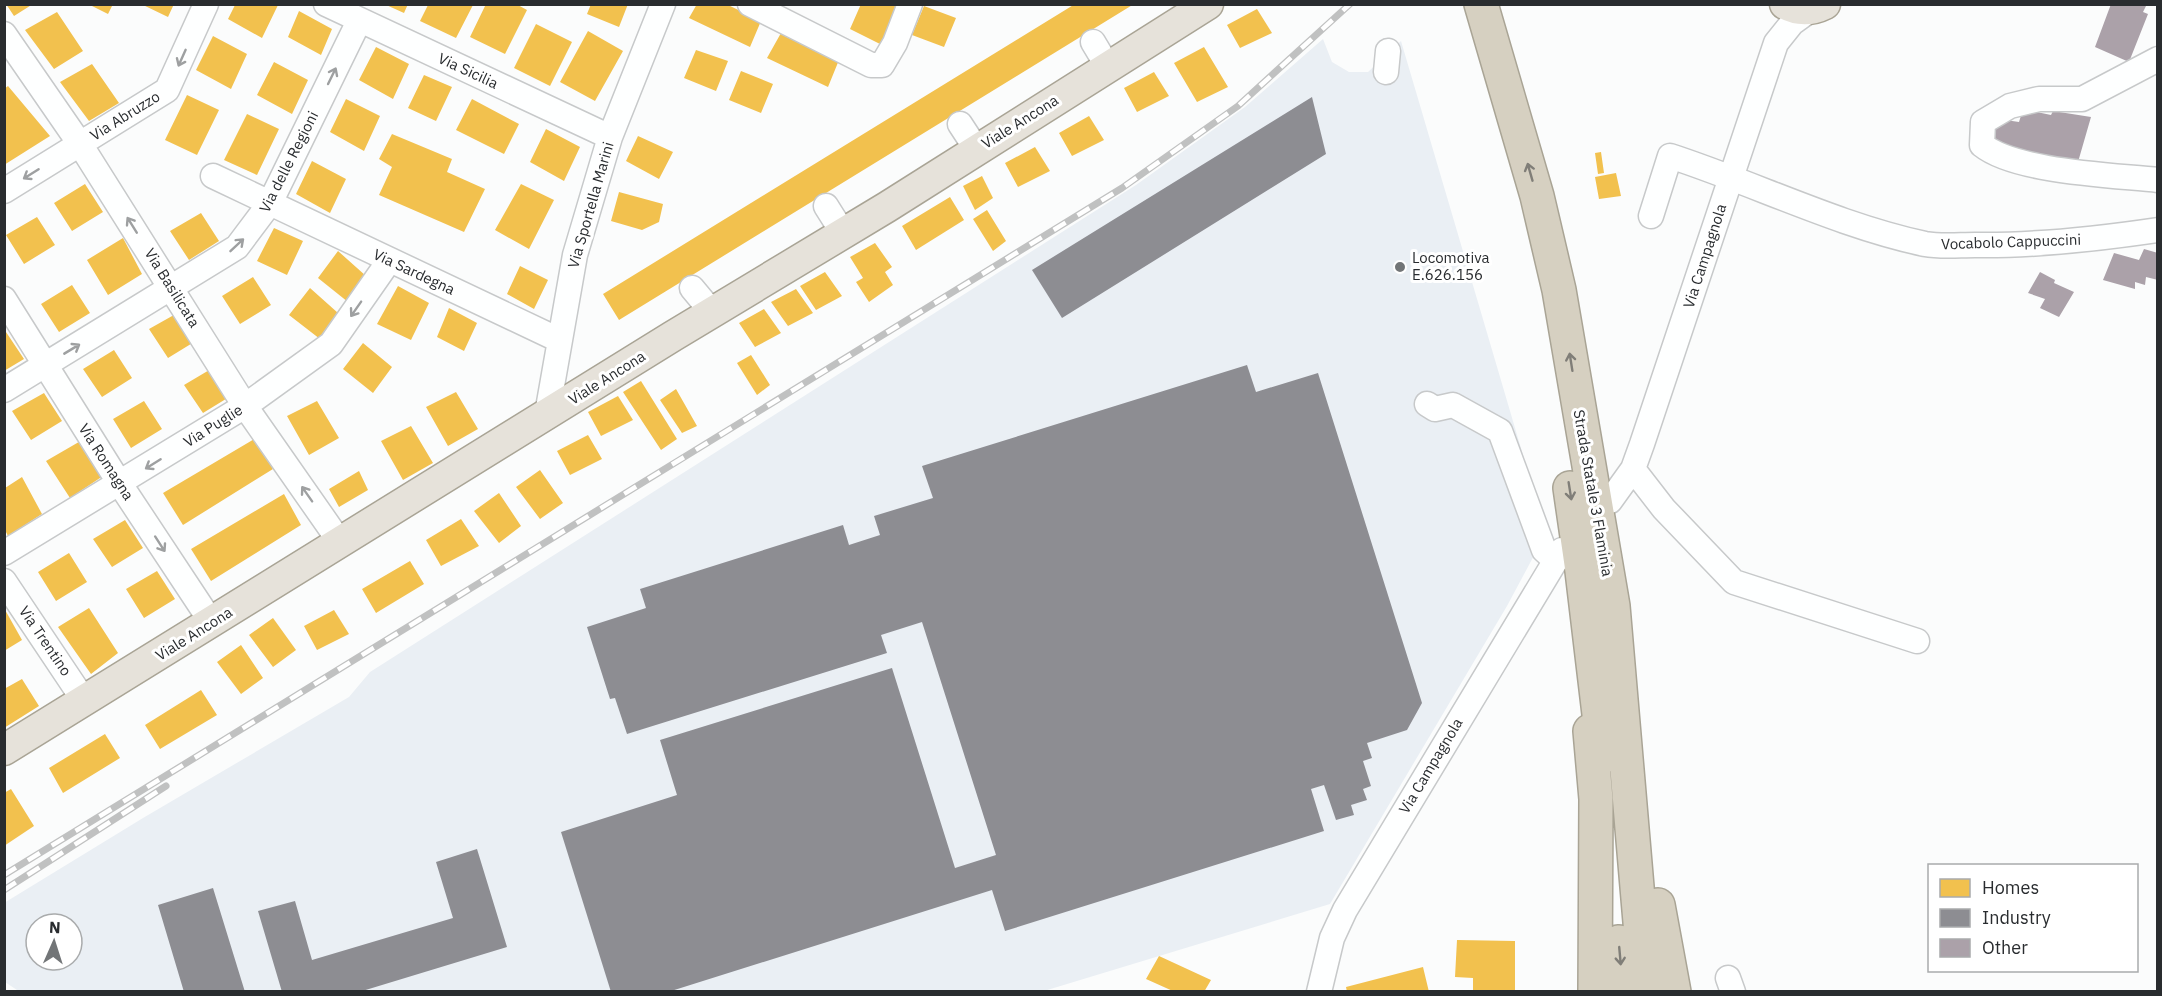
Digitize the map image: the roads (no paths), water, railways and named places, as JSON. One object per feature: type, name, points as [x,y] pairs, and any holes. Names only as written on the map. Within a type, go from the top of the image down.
[{"type":"highway","name":"Strada Statale 3 Flaminia","points":[[1460,4],[1514,197],[1540,307],[1581,559],[1605,767],[1623,992]]},
{"type":"highway","name":"Strada Statale 3 Flaminia","points":[[1481,4],[1537,196],[1559,290],[1613,606],[1646,992]]},
{"type":"highway","points":[[1613,606],[1633,696],[1649,857],[1674,992]]},
{"type":"highway","points":[[1590,636],[1588,703],[1596,799],[1595,992]]},
{"type":"main road","name":"Viale Ancona","points":[[4,750],[977,150],[1203,6]]},
{"type":"street","name":"Via Abruzzo","points":[[4,191],[167,90],[206,4]]},
{"type":"street","name":"Via Sicilia","points":[[326,4],[610,137]]},
{"type":"street","name":"Via Sportella Marini","points":[[547,414],[575,255],[610,137],[663,4]]},
{"type":"street","points":[[750,4],[871,65],[882,65],[895,44],[910,4]]},
{"type":"street","name":"Via Campagnola","points":[[1772,4],[1776,43]]},
{"type":"street","name":"Via Campagnola","points":[[1610,501],[1633,469],[1776,43],[1807,6]]},
{"type":"street","name":"Via delle Regioni","points":[[4,390],[173,289],[237,247],[270,203],[359,21]]},
{"type":"street","name":"Via Basilicata","points":[[4,34],[80,144],[245,406],[340,542]]},
{"type":"street","points":[[1093,42],[1108,66]]},
{"type":"street","points":[[2157,59],[2082,99],[2039,99],[2010,106],[1983,122],[1982,145],[1993,154],[2054,168],[2157,180]]},
{"type":"street","points":[[960,124],[977,150]]},
{"type":"street","name":"Vocabolo Cappuccini","points":[[1651,216],[1670,156],[1732,176],[1850,224],[1928,244],[2007,245],[2086,241],[2157,230]]},
{"type":"street","name":"Via Sardegna","points":[[213,176],[559,340]]},
{"type":"street","points":[[826,206],[843,233]]},
{"type":"street","name":"Via Puglie","points":[[4,554],[245,406],[332,344],[389,261]]},
{"type":"street","points":[[692,288],[712,312]]},
{"type":"street","name":"Via Romagna","points":[[4,299],[120,484],[212,622]]},
{"type":"street","name":"Via Campagnola","points":[[1319,992],[1332,938],[1345,910],[1558,555],[1544,550],[1500,431],[1453,405],[1435,409],[1427,404]]},
{"type":"street","points":[[1633,469],[1664,509],[1734,582],[1917,641]]},
{"type":"street","name":"Via Trentino","points":[[4,581],[85,702]]},
{"type":"railway","points":[[4,875],[1122,188],[1238,106],[1350,4]]},
{"type":"railway","points":[[4,890],[166,786]]},
{"type":"place","name":"Locomotiva E.626.156","points":[[1400,267]]}]
